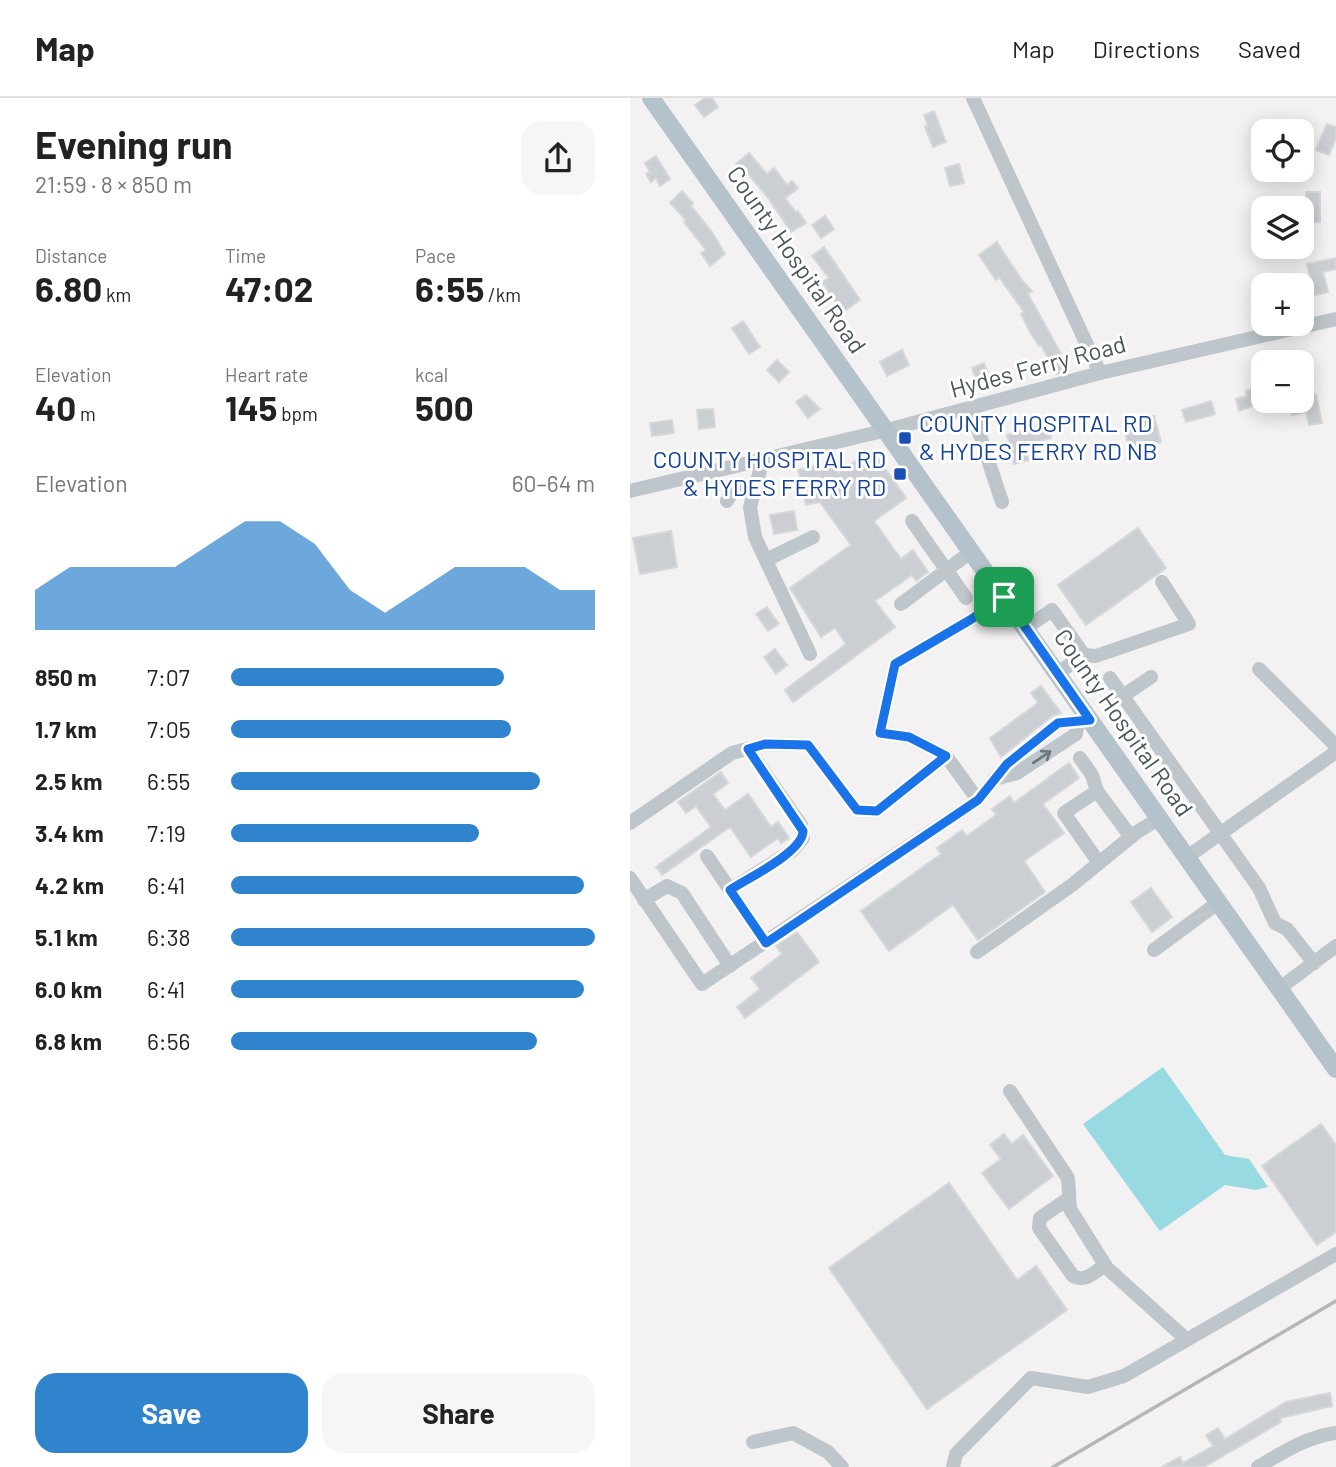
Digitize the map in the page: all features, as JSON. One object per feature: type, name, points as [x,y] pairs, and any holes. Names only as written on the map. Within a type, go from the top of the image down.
[{"type":"main road","name":"County Hospital Road","points":[[651,98],[1058,673],[1084,721],[1160,818],[1336,1069]]},
{"type":"street","points":[[973,98],[1100,373]]},
{"type":"street","name":"Hydes Ferry Road","points":[[630,491],[887,430],[1100,373],[1336,319]]},
{"type":"street","points":[[971,408],[1002,502]]},
{"type":"street","points":[[764,459],[751,498],[750,512],[755,537],[810,654]]},
{"type":"street","points":[[727,501],[733,490],[757,482]]},
{"type":"street","points":[[912,521],[965,598]]},
{"type":"street","points":[[766,560],[813,537]]},
{"type":"street","points":[[901,604],[972,551]]},
{"type":"street","points":[[1058,673],[1084,655],[1096,656],[1189,624],[1162,582]]},
{"type":"street","points":[[978,800],[946,756],[909,737],[880,733],[895,664],[1004,597]]},
{"type":"street","points":[[1026,628],[1052,610],[1084,655]]},
{"type":"street","points":[[1259,669],[1336,746]]},
{"type":"street","points":[[1123,696],[1151,677]]},
{"type":"street","points":[[1110,678],[1259,888],[1275,923],[1287,929],[1314,963]]},
{"type":"street","points":[[630,878],[702,984],[978,800],[1007,764],[1058,723],[1084,721]]},
{"type":"street","points":[[630,823],[732,753],[765,744],[808,745],[857,810],[877,811],[946,756]]},
{"type":"street","points":[[730,890],[793,850],[803,838],[801,825],[748,749]]},
{"type":"street","points":[[1188,858],[1336,752]]},
{"type":"street","points":[[1080,758],[1092,775],[1097,791],[1131,837]]},
{"type":"street","points":[[1097,791],[1063,813],[1099,863]]},
{"type":"street","points":[[976,952],[1061,893],[1131,837],[1160,818]]},
{"type":"street","points":[[708,856],[766,943]]},
{"type":"street","points":[[644,900],[667,886],[682,893],[730,966]]},
{"type":"street","points":[[1154,950],[1219,902]]},
{"type":"street","points":[[1280,988],[1336,946]]},
{"type":"street","points":[[1010,1091],[1068,1178],[1070,1209],[1105,1265],[1186,1339]]},
{"type":"street","points":[[1069,1198],[1040,1218],[1039,1228],[1077,1279],[1086,1278],[1105,1265]]},
{"type":"street","points":[[953,1467],[956,1454],[1031,1378],[1087,1387],[1124,1376],[1336,1254]]},
{"type":"street","points":[[753,1442],[793,1433],[828,1452],[842,1467]]},
{"type":"street","points":[[1258,1467],[1306,1440],[1336,1433]]},
{"type":"water","points":[[1163,1067],[1225,1155],[1249,1159],[1268,1187],[1256,1190],[1225,1185],[1160,1231],[1083,1124]]},
{"type":"building","points":[[705,98],[712,98],[718,107],[704,117],[695,105]]},
{"type":"building","points":[[934,111],[946,142],[933,147],[925,127],[928,125],[924,115]]},
{"type":"building","points":[[1327,124],[1336,127],[1336,138],[1329,155],[1316,150]]},
{"type":"building","points":[[749,153],[767,174],[774,168],[787,185],[792,181],[798,188],[785,198],[806,223],[791,232],[769,199],[747,172],[745,174],[736,164]]},
{"type":"building","points":[[656,156],[670,179],[660,186],[656,178],[651,182],[646,174],[650,172],[645,163]]},
{"type":"building","points":[[959,164],[964,183],[950,186],[945,168]]},
{"type":"building","points":[[682,191],[693,203],[691,206],[712,232],[725,254],[710,266],[701,253],[706,250],[684,222],[686,220],[670,203]]},
{"type":"building","points":[[1306,192],[1320,192],[1320,222],[1314,222],[1314,196],[1306,196]]},
{"type":"building","points":[[825,216],[834,229],[821,238],[812,225]]},
{"type":"building","points":[[997,242],[1032,291],[1028,294],[1069,368],[1057,374],[1041,345],[1039,346],[1031,334],[1021,314],[1024,312],[999,277],[996,280],[979,255]]},
{"type":"building","points":[[824,247],[860,300],[843,312],[822,282],[829,278],[812,256]]},
{"type":"building","points":[[1336,258],[1336,269],[1323,272],[1328,292],[1314,295],[1314,273],[1309,273],[1307,264]]},
{"type":"building","points":[[743,321],[760,347],[749,354],[732,328]]},
{"type":"building","points":[[902,350],[909,365],[887,376],[880,362]]},
{"type":"building","points":[[777,360],[789,372],[779,382],[767,370]]},
{"type":"building","points":[[984,363],[992,385],[980,390],[972,368]]},
{"type":"building","points":[[1251,390],[1251,407],[1239,411],[1236,399],[1247,396],[1246,391]]},
{"type":"building","points":[[1314,394],[1322,423],[1309,425],[1306,413],[1314,413]]},
{"type":"building","points":[[806,395],[820,409],[808,418],[796,402]]},
{"type":"building","points":[[1211,401],[1215,414],[1186,422],[1182,410]]},
{"type":"building","points":[[713,409],[715,427],[699,429],[697,410]]},
{"type":"building","points":[[1154,416],[1161,442],[1139,448],[1139,451],[1129,454],[1124,424]]},
{"type":"building","points":[[672,420],[674,433],[652,436],[650,423]]},
{"type":"building","points":[[1048,424],[1051,438],[1025,445],[1029,460],[1014,464],[1007,435]]},
{"type":"building","points":[[868,452],[875,454],[906,498],[874,521],[901,559],[913,550],[928,572],[916,581],[912,575],[875,601],[895,627],[793,702],[785,690],[846,644],[835,628],[821,637],[790,588],[851,545],[820,502],[806,505],[798,470],[835,461],[838,473]]},
{"type":"building","points":[[794,511],[797,530],[774,534],[770,515]]},
{"type":"building","points":[[1138,528],[1166,568],[1086,625],[1058,585]]},
{"type":"building","points":[[671,531],[677,567],[640,574],[633,538]]},
{"type":"building","points":[[767,607],[779,624],[768,631],[756,614]]},
{"type":"building","points":[[775,649],[787,665],[776,674],[764,657]]},
{"type":"building","points":[[1041,686],[1061,713],[1052,716],[1001,757],[990,738],[1038,703],[1031,693]]},
{"type":"building","points":[[1069,763],[1079,778],[1043,804],[1064,833],[1024,861],[1045,892],[978,940],[953,905],[889,951],[861,911],[941,854],[937,848],[962,830],[967,836],[996,815],[992,809],[1010,796],[1014,803]]},
{"type":"building","points":[[721,772],[728,783],[713,794],[725,810],[748,794],[771,827],[778,822],[789,838],[781,843],[778,838],[751,857],[730,827],[662,875],[656,867],[711,827],[696,806],[686,813],[678,802]]},
{"type":"building","points":[[1151,888],[1172,917],[1152,932],[1131,902]]},
{"type":"building","points":[[797,932],[819,962],[745,1018],[737,1007],[760,989],[751,978],[782,954],[776,946]]},
{"type":"building","points":[[1321,1124],[1336,1145],[1336,1232],[1317,1245],[1262,1166]]},
{"type":"building","points":[[1004,1134],[1012,1144],[1023,1135],[1053,1176],[1009,1209],[982,1173],[1001,1159],[990,1145]]},
{"type":"building","points":[[949,1183],[1017,1280],[1036,1266],[1067,1310],[927,1409],[829,1268]]},
{"type":"building","points":[[1330,1393],[1332,1406],[1280,1418],[1281,1422],[1204,1467],[1162,1467],[1180,1457],[1183,1463],[1213,1446],[1206,1435],[1218,1428],[1225,1439],[1286,1402]]},
{"type":"railway","points":[[1053,1467],[1336,1301]]},
{"type":"place","name":"COUNTY HOSPITAL RD & HYDES FERRY RD NB","points":[[905,438]]},
{"type":"place","name":"COUNTY HOSPITAL RD & HYDES FERRY RD","points":[[900,474]]},
{"type":"route","points":[[1004,597],[1090,720],[1058,723],[1007,764],[978,800],[766,943],[730,890],[793,850],[803,838],[803,831],[748,749],[765,744],[808,745],[857,810],[877,811],[946,756],[909,737],[880,733],[895,664],[1004,597]]}]
